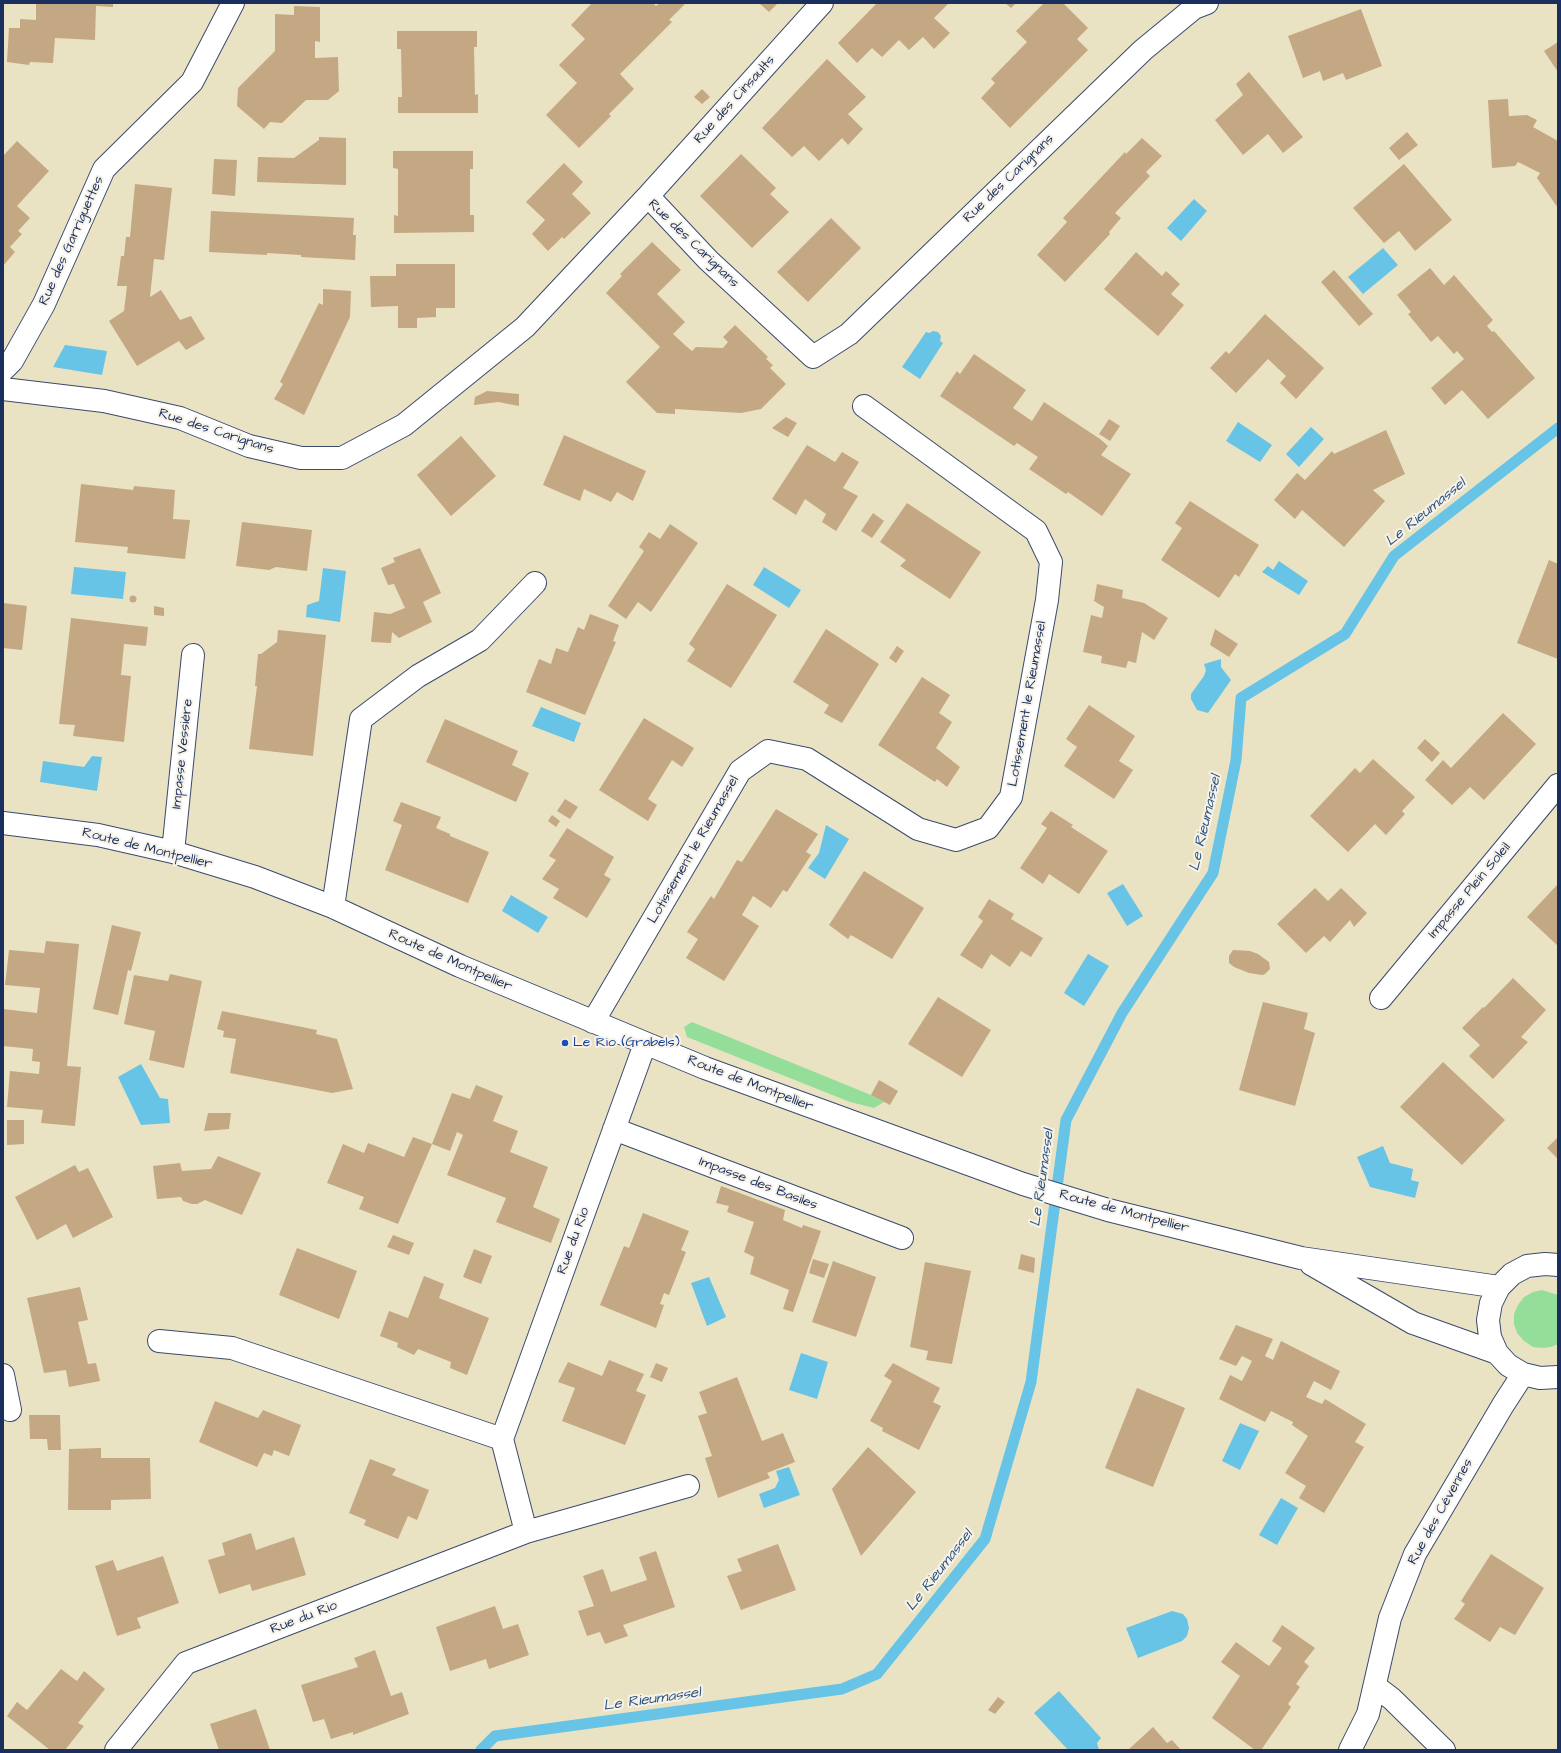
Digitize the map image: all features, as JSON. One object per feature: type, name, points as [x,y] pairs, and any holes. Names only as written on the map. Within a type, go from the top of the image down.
[{"type":"street","name":"Rue des Garriguettes","points":[[3,370],[12,361],[44,304],[104,169],[192,82],[233,3]]},
{"type":"street","name":"Rue des Cinsaults","points":[[648,196],[822,3]]},
{"type":"street","name":"Rue des Carignans","points":[[3,390],[104,401],[180,418],[249,446],[301,458],[342,458],[404,426],[525,327],[648,196],[708,260],[813,357],[849,334],[1143,50],[1194,8],[1207,3]]},
{"type":"street","name":"Lotissement le Rieumassel","points":[[593,1022],[740,771],[768,751],[807,759],[918,829],[956,840],[988,828],[1011,797],[1047,600],[1051,562],[1036,530],[864,406]]},
{"type":"street","points":[[333,907],[361,719],[418,676],[480,640],[535,583]]},
{"type":"street","name":"Impasse Vessière","points":[[173,852],[192,655]]},
{"type":"street","name":"Impasse Plein Soleil","points":[[1381,998],[1558,785]]},
{"type":"street","name":"Route de Montpellier","points":[[3,823],[98,835],[173,852],[255,877],[333,907],[416,947],[645,1044],[775,1094],[1023,1184],[1108,1210],[1301,1258],[1499,1287]]},
{"type":"street","name":"Rue du Rio","points":[[502,1438],[645,1044]]},
{"type":"street","name":"Impasse des Basiles","points":[[614,1129],[902,1238]]},
{"type":"street","name":"Route de Montpellier","points":[[1301,1258],[1413,1323],[1497,1353]]},
{"type":"street","points":[[1558,1265],[1545,1264],[1527,1266],[1512,1274],[1499,1287],[1491,1303],[1488,1320],[1490,1337],[1497,1353],[1508,1365],[1523,1374],[1540,1378],[1558,1377]]},
{"type":"street","points":[[159,1341],[232,1348],[502,1438],[526,1532]]},
{"type":"street","name":"Rue des Cévennes","points":[[1350,1750],[1368,1714],[1390,1618],[1415,1554],[1503,1404],[1523,1374]]},
{"type":"street","points":[[3,1376],[10,1410]]},
{"type":"street","name":"Rue du Rio","points":[[116,1750],[186,1663],[526,1532],[688,1486]]},
{"type":"street","points":[[1375,1686],[1392,1699],[1444,1750]]},
{"type":"green space","points":[[692,1022],[871,1095],[884,1102],[874,1108],[850,1102],[687,1037],[684,1027]]},
{"type":"green space","points":[[1542,1290],[1558,1295],[1558,1344],[1551,1347],[1542,1348],[1533,1347],[1524,1341],[1517,1333],[1514,1324],[1514,1314],[1524,1297],[1533,1292]]},
{"type":"water","points":[[1194,199],[1207,211],[1181,241],[1167,228]]},
{"type":"water","points":[[1383,248],[1398,265],[1363,294],[1348,277]]},
{"type":"water","points":[[933,331],[938,332],[941,336],[940,341],[943,343],[920,379],[902,367],[926,332],[929,333]]},
{"type":"water","points":[[65,345],[107,351],[102,375],[53,367]]},
{"type":"water","points":[[1238,422],[1272,445],[1260,462],[1226,441]]},
{"type":"water","points":[[1311,427],[1324,439],[1299,467],[1286,454]]},
{"type":"water","points":[[1279,561],[1308,581],[1299,595],[1262,572],[1268,566],[1273,570]]},
{"type":"water","points":[[74,567],[126,572],[123,599],[71,594]]},
{"type":"water","points":[[764,567],[801,590],[789,608],[753,585]]},
{"type":"water","points":[[323,568],[346,571],[340,622],[306,617],[307,605],[319,601]]},
{"type":"water","points":[[1221,659],[1221,667],[1231,680],[1208,713],[1197,710],[1191,699],[1191,694],[1204,676],[1206,670],[1204,664]]},
{"type":"water","points":[[541,707],[581,723],[574,742],[532,726]]},
{"type":"water","points":[[92,756],[102,757],[97,791],[40,782],[43,761],[84,767]]},
{"type":"water","points":[[826,825],[849,839],[825,879],[808,868],[819,853]]},
{"type":"water","points":[[1123,884],[1143,916],[1127,926],[1107,893]]},
{"type":"water","points":[[511,895],[548,917],[538,933],[502,911]]},
{"type":"water","points":[[1088,954],[1109,966],[1084,1006],[1064,993]]},
{"type":"water","points":[[141,1064],[160,1098],[168,1099],[170,1123],[141,1125],[118,1077]]},
{"type":"water","points":[[1383,1146],[1390,1163],[1413,1169],[1411,1180],[1419,1182],[1415,1198],[1370,1187],[1357,1157]]},
{"type":"water","points":[[709,1277],[726,1317],[707,1326],[691,1283]]},
{"type":"water","points":[[801,1353],[828,1362],[817,1399],[789,1390]]},
{"type":"water","points":[[1240,1423],[1259,1431],[1240,1470],[1222,1461]]},
{"type":"water","points":[[789,1467],[800,1495],[764,1508],[759,1494],[775,1488],[779,1480],[776,1471]]},
{"type":"water","points":[[1281,1498],[1298,1508],[1277,1545],[1259,1535]]},
{"type":"water","points":[[1172,1611],[1183,1614],[1187,1619],[1189,1628],[1187,1636],[1182,1641],[1138,1658],[1126,1628]]},
{"type":"water","points":[[1059,1691],[1101,1738],[1097,1743],[1099,1750],[1068,1750],[1034,1713]]},
{"type":"building","points":[[36,3],[113,3],[113,7],[96,6],[95,40],[55,38],[53,63],[30,62],[29,65],[7,62],[9,28],[20,28],[20,19],[36,20]]},
{"type":"building","points":[[592,3],[653,3],[656,6],[660,3],[686,3],[669,20],[672,22],[620,74],[634,89],[609,114],[611,116],[579,148],[546,115],[577,83],[559,65],[585,39],[571,25]]},
{"type":"building","points":[[759,3],[778,3],[769,12]]},
{"type":"building","points":[[877,3],[949,3],[934,18],[950,33],[934,49],[923,37],[909,50],[899,40],[882,57],[872,48],[857,63],[838,43]]},
{"type":"building","points":[[1005,3],[1016,3],[1011,8]]},
{"type":"building","points":[[1044,3],[1063,3],[1088,28],[1077,39],[1088,50],[1010,128],[981,98],[995,83],[991,79],[1027,42],[1016,31]]},
{"type":"building","points":[[294,6],[320,7],[320,42],[315,41],[315,58],[338,57],[339,91],[328,100],[306,100],[282,123],[270,122],[264,129],[237,106],[238,88],[275,51],[275,14],[294,15]]},
{"type":"building","points":[[1361,9],[1382,66],[1346,80],[1343,73],[1323,81],[1320,71],[1303,78],[1288,36]]},
{"type":"building","points":[[397,31],[477,31],[477,47],[474,47],[475,95],[478,94],[478,113],[398,113],[398,97],[402,97],[401,49],[397,49]]},
{"type":"building","points":[[1558,42],[1558,72],[1544,51]]},
{"type":"building","points":[[827,59],[866,97],[848,114],[863,129],[848,145],[842,138],[819,161],[804,146],[792,157],[762,128]]},
{"type":"building","points":[[1249,72],[1303,137],[1283,153],[1268,134],[1243,155],[1215,120],[1243,95],[1236,84]]},
{"type":"building","points":[[702,89],[710,97],[702,104],[694,97]]},
{"type":"building","points":[[1508,99],[1509,116],[1527,115],[1537,120],[1533,127],[1558,141],[1558,208],[1537,178],[1540,173],[1518,162],[1515,166],[1492,168],[1488,100]]},
{"type":"building","points":[[1407,132],[1418,145],[1399,160],[1389,148]]},
{"type":"building","points":[[319,137],[346,138],[346,185],[257,182],[258,157],[294,158],[319,140]]},
{"type":"building","points":[[1142,138],[1162,156],[1146,172],[1150,176],[1115,213],[1121,218],[1109,232],[1110,234],[1065,282],[1037,255],[1067,222],[1063,218],[1125,152],[1126,154]]},
{"type":"building","points":[[17,141],[49,171],[17,206],[30,218],[18,231],[22,234],[10,247],[15,252],[3,266],[3,156]]},
{"type":"building","points":[[393,151],[473,151],[473,169],[470,169],[470,215],[474,215],[474,232],[394,233],[394,215],[398,216],[398,169],[393,168]]},
{"type":"building","points":[[741,154],[776,188],[770,194],[789,212],[752,248],[700,196]]},
{"type":"building","points":[[214,159],[237,160],[235,196],[212,194]]},
{"type":"building","points":[[564,163],[583,182],[572,194],[591,213],[564,239],[562,237],[548,251],[532,234],[545,220],[526,202]]},
{"type":"building","points":[[1404,164],[1452,220],[1415,251],[1399,231],[1384,243],[1353,208]]},
{"type":"building","points":[[135,184],[172,188],[164,260],[154,259],[150,297],[161,290],[180,320],[191,316],[205,339],[186,350],[179,341],[137,366],[109,321],[124,311],[127,286],[117,286],[121,256],[124,256],[126,237],[130,237]]},
{"type":"building","points":[[211,211],[354,218],[353,235],[356,235],[355,260],[301,257],[301,255],[267,253],[267,255],[209,252]]},
{"type":"building","points":[[831,218],[861,248],[808,302],[777,272]]},
{"type":"building","points":[[652,242],[681,270],[657,294],[685,322],[673,334],[692,351],[696,347],[723,348],[728,342],[723,337],[735,325],[768,357],[766,359],[773,365],[770,368],[786,384],[761,409],[741,413],[675,409],[675,414],[657,413],[626,382],[660,347],[606,293],[622,276],[620,274]]},
{"type":"building","points":[[1136,252],[1162,276],[1166,271],[1180,284],[1171,294],[1184,305],[1158,336],[1104,289]]},
{"type":"building","points":[[396,264],[455,264],[455,308],[436,308],[436,317],[417,318],[417,328],[398,328],[398,306],[371,307],[370,276],[396,276]]},
{"type":"building","points":[[1430,268],[1444,285],[1454,275],[1493,320],[1487,326],[1492,332],[1494,331],[1535,378],[1488,419],[1462,390],[1445,405],[1431,388],[1464,359],[1457,351],[1454,354],[1438,336],[1431,342],[1408,314],[1411,312],[1397,295]]},
{"type":"building","points":[[1334,270],[1373,314],[1359,326],[1321,282]]},
{"type":"building","points":[[323,289],[351,291],[350,317],[304,415],[274,399],[283,384],[280,382],[319,303],[323,305]]},
{"type":"building","points":[[1265,314],[1324,368],[1296,399],[1280,383],[1286,376],[1268,359],[1236,393],[1210,368],[1226,351],[1229,354]]},
{"type":"building","points":[[974,354],[1026,390],[1013,408],[1032,421],[1044,402],[1100,439],[1108,446],[1101,455],[1131,474],[1102,516],[1068,492],[1066,494],[1029,469],[1038,457],[1017,443],[1014,446],[940,396],[957,371],[960,374]]},
{"type":"building","points":[[487,391],[519,394],[519,406],[498,402],[474,405],[475,397]]},
{"type":"building","points":[[786,417],[797,423],[788,437],[772,428]]},
{"type":"building","points":[[1109,419],[1120,426],[1110,441],[1099,434]]},
{"type":"building","points":[[1386,430],[1405,474],[1373,490],[1385,501],[1344,547],[1302,510],[1295,519],[1274,500],[1297,473],[1305,480],[1332,451],[1334,454]]},
{"type":"building","points":[[564,435],[646,471],[633,501],[617,492],[611,502],[584,489],[580,501],[543,485]]},
{"type":"building","points":[[461,436],[496,476],[451,516],[417,475]]},
{"type":"building","points":[[807,445],[835,462],[842,452],[859,462],[843,488],[858,496],[836,531],[822,522],[826,514],[805,499],[796,515],[772,499]]},
{"type":"building","points":[[81,484],[133,490],[134,486],[175,490],[173,519],[190,520],[185,559],[127,553],[128,547],[75,542]]},
{"type":"building","points":[[1190,501],[1259,545],[1239,577],[1235,574],[1219,598],[1161,560],[1182,528],[1175,523]]},
{"type":"building","points":[[907,503],[981,552],[950,599],[900,566],[906,560],[880,542]]},
{"type":"building","points":[[873,513],[884,521],[872,538],[861,531]]},
{"type":"building","points":[[242,522],[312,530],[307,571],[276,567],[269,570],[236,566]]},
{"type":"building","points":[[670,524],[698,543],[651,612],[638,602],[626,619],[608,606],[644,551],[639,547],[649,532],[660,539]]},
{"type":"building","points":[[420,548],[441,593],[423,602],[432,622],[399,638],[392,632],[391,643],[371,642],[374,612],[390,614],[405,608],[394,584],[388,585],[381,568],[395,562],[393,558]]},
{"type":"building","points":[[1549,560],[1558,564],[1558,659],[1517,643]]},
{"type":"building","points":[[727,584],[777,615],[731,688],[687,661],[695,649],[689,644]]},
{"type":"building","points":[[1097,584],[1123,590],[1122,598],[1144,603],[1168,618],[1154,640],[1142,632],[1136,663],[1128,661],[1126,668],[1101,663],[1102,656],[1083,652],[1091,615],[1102,618],[1104,607],[1094,601]]},
{"type":"building","points":[[133,596],[136,599],[133,602],[130,599]]},
{"type":"building","points":[[3,603],[27,606],[22,650],[3,648]]},
{"type":"building","points":[[154,606],[164,608],[164,616],[154,615]]},
{"type":"building","points":[[590,614],[619,625],[613,641],[616,642],[585,715],[526,692],[539,659],[551,664],[556,648],[568,652],[578,627],[584,630]]},
{"type":"building","points":[[71,618],[148,627],[146,646],[124,644],[121,675],[131,676],[124,742],[73,736],[75,725],[59,724]]},
{"type":"building","points":[[826,629],[879,664],[842,723],[824,713],[829,705],[793,682]]},
{"type":"building","points":[[1215,629],[1238,644],[1229,657],[1210,645]]},
{"type":"building","points":[[278,630],[326,635],[313,756],[249,749],[257,686],[255,686],[258,654],[261,654],[277,642]]},
{"type":"building","points":[[897,646],[904,651],[896,663],[889,658]]},
{"type":"building","points":[[922,677],[950,695],[939,713],[952,722],[936,748],[960,767],[947,787],[937,779],[935,782],[878,745]]},
{"type":"building","points":[[1089,705],[1135,736],[1119,761],[1133,770],[1114,799],[1064,766],[1077,747],[1066,739]]},
{"type":"building","points":[[1503,713],[1536,744],[1484,800],[1470,787],[1452,805],[1425,780],[1443,760],[1451,768]]},
{"type":"building","points":[[644,718],[694,748],[682,767],[672,760],[648,799],[657,805],[648,821],[599,790]]},
{"type":"building","points":[[445,719],[518,751],[512,765],[529,773],[516,802],[426,762]]},
{"type":"building","points":[[1425,739],[1440,753],[1432,762],[1417,748]]},
{"type":"building","points":[[1373,759],[1415,797],[1402,811],[1405,814],[1386,835],[1375,824],[1348,852],[1310,816],[1355,768],[1360,773]]},
{"type":"building","points":[[565,799],[578,807],[570,819],[557,811]]},
{"type":"building","points":[[401,802],[441,817],[436,828],[450,834],[450,836],[489,852],[468,903],[385,870],[402,825],[393,821]]},
{"type":"building","points":[[776,809],[818,834],[806,852],[811,855],[787,892],[783,890],[771,908],[753,896],[742,915],[759,926],[724,981],[686,958],[698,939],[687,932],[711,896],[714,899],[737,860],[742,862]]},
{"type":"building","points":[[1051,811],[1073,825],[1071,827],[1108,851],[1079,894],[1049,874],[1043,884],[1020,868],[1047,828],[1041,824]]},
{"type":"building","points":[[552,815],[560,821],[556,827],[548,821]]},
{"type":"building","points":[[567,828],[614,857],[604,875],[611,879],[587,918],[553,898],[559,889],[542,879],[556,860],[549,856]]},
{"type":"building","points":[[864,871],[924,908],[892,959],[851,935],[848,939],[829,925]]},
{"type":"building","points":[[1558,884],[1558,946],[1527,917]]},
{"type":"building","points":[[1315,888],[1328,901],[1341,888],[1367,913],[1354,927],[1350,920],[1330,942],[1324,936],[1306,953],[1277,924]]},
{"type":"building","points":[[989,899],[1014,914],[1011,919],[1043,938],[1031,957],[1021,951],[1010,967],[991,954],[982,969],[960,955],[983,921],[978,917]]},
{"type":"building","points":[[112,925],[141,932],[131,971],[128,970],[118,1015],[93,1009]]},
{"type":"building","points":[[46,941],[79,944],[67,1066],[81,1067],[75,1126],[41,1123],[43,1110],[7,1107],[10,1071],[39,1074],[40,1062],[32,1061],[33,1049],[3,1046],[3,1009],[37,1013],[40,988],[5,985],[9,950],[44,953]]},
{"type":"building","points":[[1233,950],[1250,951],[1258,954],[1269,962],[1270,969],[1262,975],[1249,973],[1234,967],[1229,963],[1229,956]]},
{"type":"building","points":[[170,974],[202,981],[184,1068],[149,1060],[155,1031],[124,1024],[134,975],[168,981]]},
{"type":"building","points":[[1513,978],[1546,1010],[1521,1037],[1528,1042],[1493,1079],[1469,1056],[1480,1045],[1462,1028]]},
{"type":"building","points":[[938,997],[991,1030],[962,1077],[908,1044]]},
{"type":"building","points":[[1263,1002],[1308,1013],[1304,1029],[1315,1033],[1295,1106],[1239,1090]]},
{"type":"building","points":[[222,1011],[317,1030],[316,1034],[337,1039],[353,1089],[332,1093],[230,1073],[236,1039],[223,1037],[224,1031],[217,1029]]},
{"type":"building","points":[[1443,1062],[1505,1120],[1462,1165],[1400,1107]]},
{"type":"building","points":[[879,1080],[898,1091],[890,1105],[871,1095]]},
{"type":"building","points":[[476,1085],[503,1096],[493,1121],[518,1131],[510,1152],[548,1167],[533,1207],[560,1219],[551,1243],[496,1222],[506,1198],[447,1175],[463,1135],[457,1132],[450,1151],[432,1144],[452,1093],[470,1099]]},
{"type":"building","points":[[208,1113],[231,1113],[229,1129],[204,1131]]},
{"type":"building","points":[[7,1120],[24,1120],[24,1144],[7,1145]]},
{"type":"building","points":[[413,1137],[432,1144],[398,1224],[359,1209],[364,1197],[327,1183],[343,1144],[364,1153],[368,1143],[404,1157]]},
{"type":"building","points":[[1558,1137],[1558,1159],[1547,1148]]},
{"type":"building","points":[[218,1156],[261,1173],[242,1215],[205,1200],[197,1204],[192,1204],[183,1201],[181,1197],[157,1199],[153,1166],[180,1163],[182,1171],[211,1169]]},
{"type":"building","points":[[75,1165],[79,1172],[88,1168],[113,1217],[73,1238],[66,1224],[37,1240],[15,1197]]},
{"type":"building","points":[[721,1186],[785,1210],[783,1220],[802,1228],[803,1225],[821,1231],[793,1312],[783,1309],[789,1290],[750,1274],[754,1257],[744,1252],[754,1222],[727,1212],[729,1206],[716,1203]]},
{"type":"building","points":[[643,1213],[689,1231],[681,1250],[686,1252],[669,1295],[664,1293],[660,1304],[664,1305],[656,1328],[600,1305],[624,1246],[629,1248]]},
{"type":"building","points":[[393,1235],[414,1243],[409,1255],[387,1247]]},
{"type":"building","points":[[297,1248],[357,1271],[339,1319],[279,1295]]},
{"type":"building","points":[[474,1249],[492,1256],[481,1284],[463,1277]]},
{"type":"building","points":[[1021,1254],[1035,1258],[1034,1273],[1018,1269]]},
{"type":"building","points":[[813,1259],[829,1264],[824,1278],[809,1273]]},
{"type":"building","points":[[833,1261],[876,1277],[856,1337],[812,1322]]},
{"type":"building","points":[[925,1262],[971,1271],[952,1364],[926,1360],[928,1351],[910,1347]]},
{"type":"building","points":[[424,1276],[444,1284],[439,1298],[489,1318],[467,1375],[450,1368],[451,1362],[418,1349],[414,1355],[397,1347],[398,1343],[380,1336],[389,1311],[408,1318]]},
{"type":"building","points":[[80,1287],[88,1320],[78,1322],[88,1364],[96,1363],[100,1381],[69,1387],[66,1370],[44,1373],[27,1298]]},
{"type":"building","points":[[1236,1325],[1273,1339],[1265,1356],[1273,1360],[1281,1341],[1340,1371],[1331,1390],[1314,1381],[1306,1397],[1322,1404],[1325,1399],[1366,1424],[1355,1442],[1364,1447],[1324,1513],[1299,1498],[1306,1486],[1285,1473],[1308,1436],[1292,1425],[1293,1422],[1271,1411],[1265,1422],[1219,1399],[1230,1375],[1242,1381],[1252,1361],[1242,1356],[1236,1366],[1219,1359]]},
{"type":"building","points":[[609,1360],[644,1374],[636,1391],[646,1395],[625,1445],[562,1421],[575,1388],[558,1382],[568,1362],[602,1376]]},
{"type":"building","points":[[656,1363],[668,1368],[662,1382],[650,1377]]},
{"type":"building","points":[[893,1363],[940,1388],[933,1402],[941,1406],[919,1450],[882,1431],[883,1428],[870,1421],[892,1381],[884,1376]]},
{"type":"building","points":[[737,1377],[762,1441],[783,1433],[795,1462],[767,1473],[770,1478],[718,1498],[705,1458],[712,1456],[698,1416],[707,1413],[699,1392]]},
{"type":"building","points":[[1137,1388],[1185,1408],[1153,1487],[1105,1468]]},
{"type":"building","points":[[215,1401],[258,1418],[263,1410],[301,1425],[289,1456],[274,1450],[272,1456],[264,1453],[257,1467],[199,1442]]},
{"type":"building","points":[[29,1415],[60,1415],[61,1450],[48,1450],[47,1439],[30,1439]]},
{"type":"building","points":[[868,1447],[916,1492],[861,1556],[832,1489]]},
{"type":"building","points":[[101,1448],[101,1458],[150,1458],[151,1499],[111,1500],[111,1510],[68,1510],[69,1449]]},
{"type":"building","points":[[370,1459],[396,1469],[392,1475],[429,1490],[417,1520],[408,1516],[398,1539],[364,1525],[366,1520],[349,1513]]},
{"type":"building","points":[[251,1533],[256,1550],[294,1537],[306,1575],[252,1591],[250,1584],[219,1594],[208,1560],[225,1555],[222,1543]]},
{"type":"building","points":[[778,1544],[796,1590],[741,1610],[727,1576],[742,1571],[737,1559]]},
{"type":"building","points":[[656,1551],[675,1607],[623,1625],[628,1636],[605,1644],[600,1632],[587,1636],[578,1611],[594,1606],[583,1576],[603,1569],[611,1592],[647,1580],[639,1557]]},
{"type":"building","points":[[1491,1554],[1544,1588],[1515,1635],[1500,1627],[1490,1642],[1454,1619],[1465,1604],[1461,1601]]},
{"type":"building","points":[[163,1556],[179,1603],[137,1618],[141,1628],[117,1636],[95,1566],[113,1560],[117,1571]]},
{"type":"building","points":[[495,1606],[503,1629],[518,1624],[529,1655],[489,1669],[486,1659],[450,1671],[436,1627]]},
{"type":"building","points":[[1282,1625],[1315,1648],[1304,1662],[1309,1666],[1296,1684],[1300,1687],[1288,1704],[1291,1707],[1261,1750],[1255,1750],[1212,1718],[1240,1676],[1221,1662],[1236,1642],[1269,1666],[1282,1648],[1272,1641]]},
{"type":"building","points":[[375,1650],[391,1696],[402,1692],[409,1714],[353,1735],[353,1732],[331,1739],[324,1719],[313,1722],[301,1685],[358,1667],[354,1658]]},
{"type":"building","points":[[61,1669],[77,1681],[84,1671],[105,1689],[78,1723],[84,1726],[65,1750],[50,1750],[7,1716],[17,1702],[27,1710]]},
{"type":"building","points":[[998,1697],[1005,1702],[995,1714],[988,1710]]},
{"type":"building","points":[[256,1709],[270,1750],[219,1750],[210,1724]]},
{"type":"building","points":[[1153,1727],[1167,1743],[1172,1740],[1181,1750],[1128,1750]]},
{"type":"waterway","name":"Le Rieumassel","points":[[481,1750],[495,1736],[842,1689],[877,1674],[985,1539],[1031,1382],[1066,1120],[1122,1013],[1213,873],[1236,760],[1241,698],[1345,634],[1394,556],[1558,428]]},
{"type":"place","name":"Le Rio (Grabels)","points":[[565,1043]]}]
